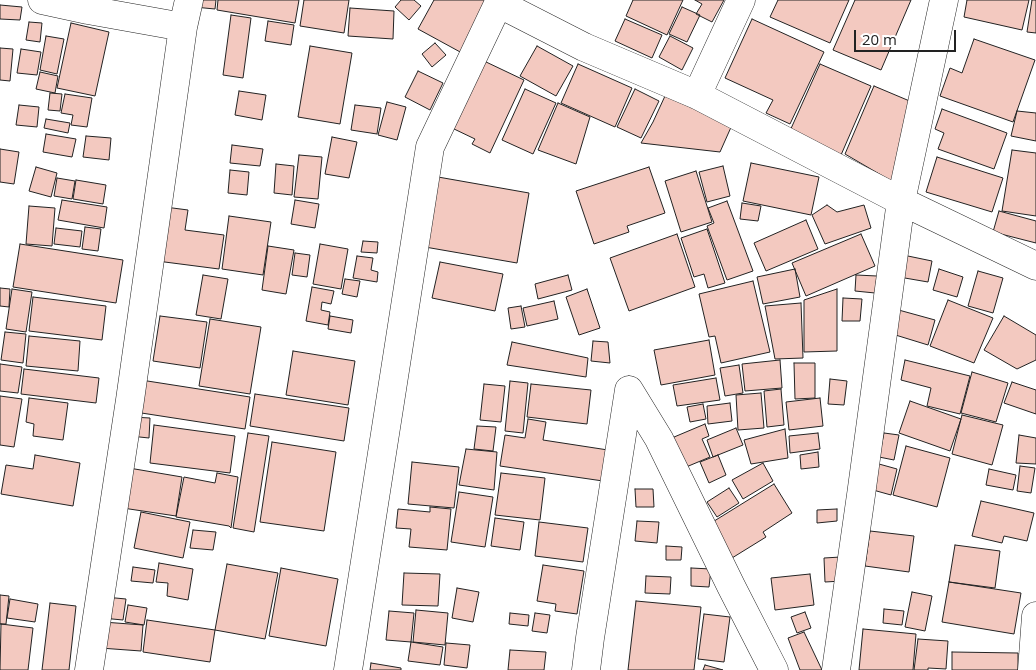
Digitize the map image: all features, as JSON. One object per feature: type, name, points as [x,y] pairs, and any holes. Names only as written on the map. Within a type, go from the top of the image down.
[{"type":"street","points":[[42,0],[89,5],[183,26]]},
{"type":"street","points":[[89,670],[130,400],[183,26],[189,0]]},
{"type":"street","points":[[697,95],[741,0]]},
{"type":"street","points":[[836,670],[862,494],[900,201],[944,0]]},
{"type":"street","points":[[348,670],[430,147],[499,1],[584,47],[697,95],[900,201],[1036,266]]},
{"type":"street","points":[[586,670],[630,390],[659,439],[774,670]]},
{"type":"street","points":[[1032,670],[1036,616]]},
{"type":"building","points":[[195,0],[216,0],[215,9],[194,7]]},
{"type":"building","points":[[218,0],[299,0],[295,23],[217,10]]},
{"type":"building","points":[[304,0],[349,0],[344,33],[300,26]]},
{"type":"building","points":[[401,0],[414,0],[421,6],[409,20],[395,7]]},
{"type":"building","points":[[434,0],[492,0],[462,53],[418,29]]},
{"type":"building","points":[[633,0],[683,0],[667,35],[626,16]]},
{"type":"building","points":[[695,0],[724,0],[712,22],[696,14],[702,4]]},
{"type":"building","points":[[778,0],[849,0],[830,43],[770,17]]},
{"type":"building","points":[[855,0],[911,0],[881,70],[833,50]]},
{"type":"building","points":[[967,0],[1029,0],[1022,30],[964,17]]},
{"type":"building","points":[[1032,0],[1036,0],[1036,33],[1027,32]]},
{"type":"building","points":[[0,5],[22,7],[20,20],[0,19]]},
{"type":"building","points":[[682,7],[700,15],[687,42],[669,34]]},
{"type":"building","points":[[350,8],[394,11],[393,39],[348,36]]},
{"type":"building","points":[[231,15],[251,18],[243,78],[223,75]]},
{"type":"building","points":[[625,19],[662,35],[652,58],[615,41]]},
{"type":"building","points":[[752,19],[824,52],[790,124],[766,113],[773,100],[725,78]]},
{"type":"building","points":[[268,21],[294,25],[291,45],[265,41]]},
{"type":"building","points":[[29,22],[42,23],[40,42],[26,40]]},
{"type":"building","points":[[71,23],[109,32],[95,96],[57,88]]},
{"type":"building","points":[[46,36],[64,39],[57,74],[40,70]]},
{"type":"building","points":[[670,36],[693,48],[682,70],[659,57]]},
{"type":"building","points":[[974,39],[1035,60],[1013,122],[940,96],[950,68],[962,73]]},
{"type":"building","points":[[435,43],[446,55],[432,67],[422,54]]},
{"type":"building","points":[[310,46],[352,53],[340,124],[298,117]]},
{"type":"building","points":[[537,46],[573,66],[556,96],[520,76]]},
{"type":"building","points":[[0,48],[13,49],[10,81],[0,80]]},
{"type":"building","points":[[21,49],[41,52],[37,75],[17,73]]},
{"type":"building","points":[[484,61],[524,80],[490,153],[472,144],[475,139],[452,128]]},
{"type":"building","points":[[578,64],[632,88],[615,127],[561,103]]},
{"type":"building","points":[[820,64],[871,86],[841,155],[789,133]]},
{"type":"building","points":[[418,71],[443,83],[430,110],[405,97]]},
{"type":"building","points":[[40,72],[58,76],[55,93],[36,89]]},
{"type":"building","points":[[874,86],[912,102],[893,182],[845,154]]},
{"type":"building","points":[[525,89],[556,103],[533,154],[502,140]]},
{"type":"building","points":[[635,89],[659,101],[641,138],[617,127]]},
{"type":"building","points":[[239,91],[266,95],[262,120],[235,115]]},
{"type":"building","points":[[50,93],[62,94],[60,111],[48,110]]},
{"type":"building","points":[[65,94],[92,98],[87,127],[71,125],[73,115],[61,113]]},
{"type":"building","points":[[665,96],[732,125],[720,152],[641,143]]},
{"type":"building","points":[[387,102],[406,107],[397,140],[378,135]]},
{"type":"building","points":[[558,103],[590,117],[576,164],[538,150]]},
{"type":"building","points":[[19,105],[39,107],[37,127],[16,125]]},
{"type":"building","points":[[355,105],[381,108],[377,134],[351,130]]},
{"type":"building","points":[[942,109],[1007,133],[994,169],[938,149],[944,133],[935,129]]},
{"type":"building","points":[[1017,111],[1036,113],[1036,141],[1011,136]]},
{"type":"building","points":[[46,119],[70,123],[68,133],[44,128]]},
{"type":"building","points":[[46,134],[76,139],[72,157],[43,152]]},
{"type":"building","points":[[86,136],[111,138],[109,160],[83,157]]},
{"type":"building","points":[[332,137],[357,142],[349,178],[325,174]]},
{"type":"building","points":[[232,145],[263,149],[260,166],[230,163]]},
{"type":"building","points":[[0,149],[19,152],[14,184],[0,182]]},
{"type":"building","points":[[1012,150],[1036,153],[1036,216],[1002,211]]},
{"type":"building","points":[[299,155],[322,157],[318,199],[294,197]]},
{"type":"building","points":[[937,157],[1003,178],[992,212],[926,192]]},
{"type":"building","points":[[751,163],[819,177],[811,215],[743,201]]},
{"type":"building","points":[[276,164],[294,166],[292,195],[274,193]]},
{"type":"building","points":[[723,166],[730,196],[707,202],[699,172]]},
{"type":"building","points":[[36,167],[57,173],[51,197],[29,191]]},
{"type":"building","points":[[649,167],[665,213],[627,226],[629,232],[594,244],[576,191]]},
{"type":"building","points":[[230,170],[249,172],[247,195],[228,193]]},
{"type":"building","points":[[696,171],[712,222],[681,232],[665,181]]},
{"type":"building","points":[[438,177],[529,193],[517,263],[425,247]]},
{"type":"building","points":[[57,178],[75,181],[72,199],[54,196]]},
{"type":"building","points":[[76,180],[106,185],[103,204],[73,199]]},
{"type":"building","points":[[62,200],[107,207],[104,228],[58,220]]},
{"type":"building","points":[[295,200],[319,204],[315,228],[291,224]]},
{"type":"building","points":[[727,201],[753,271],[727,280],[707,226],[714,223],[708,208]]},
{"type":"building","points":[[742,203],[761,206],[758,221],[740,219]]},
{"type":"building","points":[[827,205],[837,212],[864,205],[871,228],[825,244],[812,215]]},
{"type":"building","points":[[29,206],[55,208],[52,246],[26,244]]},
{"type":"building","points":[[165,207],[188,210],[185,230],[224,235],[219,269],[157,261]]},
{"type":"building","points":[[999,211],[1036,221],[1036,243],[993,232]]},
{"type":"building","points":[[229,216],[271,222],[263,275],[222,269]]},
{"type":"building","points":[[806,220],[818,249],[766,271],[754,243]]},
{"type":"building","points":[[85,227],[101,229],[98,251],[82,249]]},
{"type":"building","points":[[56,228],[82,231],[80,247],[54,244]]},
{"type":"building","points":[[707,229],[725,283],[708,288],[704,274],[694,277],[681,238]]},
{"type":"building","points":[[677,234],[695,287],[629,311],[610,258]]},
{"type":"building","points":[[861,234],[875,266],[806,296],[792,263]]},
{"type":"building","points":[[363,241],[378,242],[377,253],[361,252]]},
{"type":"building","points":[[20,244],[123,260],[116,303],[13,287]]},
{"type":"building","points":[[320,244],[348,249],[341,289],[313,284]]},
{"type":"building","points":[[268,246],[294,250],[286,294],[262,290]]},
{"type":"building","points":[[295,253],[310,255],[307,277],[292,275]]},
{"type":"building","points":[[903,255],[932,261],[928,282],[899,277]]},
{"type":"building","points":[[357,256],[373,258],[371,270],[378,272],[377,282],[353,278]]},
{"type":"building","points":[[440,262],[503,274],[495,311],[432,298]]},
{"type":"building","points":[[795,269],[800,297],[763,304],[757,277]]},
{"type":"building","points":[[939,269],[963,277],[957,297],[933,290]]},
{"type":"building","points":[[978,271],[1003,278],[993,313],[968,306]]},
{"type":"building","points":[[203,275],[228,279],[221,319],[196,315]]},
{"type":"building","points":[[568,275],[572,290],[538,299],[535,284]]},
{"type":"building","points":[[856,275],[877,276],[875,293],[855,291]]},
{"type":"building","points":[[345,279],[360,281],[357,297],[342,294]]},
{"type":"building","points":[[753,281],[770,352],[721,363],[715,336],[709,337],[699,294]]},
{"type":"building","points":[[312,287],[334,291],[331,304],[322,302],[321,310],[330,312],[328,325],[306,321]]},
{"type":"building","points":[[0,288],[10,289],[9,307],[0,306]]},
{"type":"building","points":[[12,289],[32,292],[26,332],[6,329]]},
{"type":"building","points":[[587,289],[600,328],[579,335],[566,297]]},
{"type":"building","points":[[837,289],[837,351],[804,352],[804,300]]},
{"type":"building","points":[[33,297],[106,306],[102,340],[29,331]]},
{"type":"building","points":[[843,298],[862,299],[860,321],[842,321]]},
{"type":"building","points":[[948,300],[993,318],[974,363],[930,346]]},
{"type":"building","points":[[554,301],[558,319],[527,326],[523,308]]},
{"type":"building","points":[[801,303],[803,358],[775,359],[765,306]]},
{"type":"building","points":[[521,306],[525,327],[511,329],[508,308]]},
{"type":"building","points":[[895,309],[935,320],[928,345],[889,333]]},
{"type":"building","points":[[160,316],[207,322],[200,368],[153,361]]},
{"type":"building","points":[[330,316],[353,320],[351,333],[328,329]]},
{"type":"building","points":[[1004,316],[1036,335],[1036,360],[1017,369],[984,350]]},
{"type":"building","points":[[210,319],[261,327],[250,394],[199,386]]},
{"type":"building","points":[[5,332],[26,334],[23,363],[1,360]]},
{"type":"building","points":[[29,336],[80,341],[78,371],[26,366]]},
{"type":"building","points":[[709,340],[715,375],[661,385],[654,350]]},
{"type":"building","points":[[593,341],[608,342],[610,363],[591,361]]},
{"type":"building","points":[[512,342],[588,358],[586,377],[507,365]]},
{"type":"building","points":[[293,351],[355,361],[348,405],[286,395]]},
{"type":"building","points":[[780,360],[782,388],[745,391],[742,364]]},
{"type":"building","points":[[905,360],[970,376],[960,414],[927,406],[931,388],[901,380]]},
{"type":"building","points":[[794,363],[815,363],[815,398],[795,399]]},
{"type":"building","points":[[0,364],[22,367],[18,393],[0,391]]},
{"type":"building","points":[[739,365],[743,393],[725,396],[720,368]]},
{"type":"building","points":[[24,369],[99,378],[96,403],[21,394]]},
{"type":"building","points":[[972,372],[1008,383],[996,422],[961,413]]},
{"type":"building","points":[[716,378],[720,400],[677,406],[673,385]]},
{"type":"building","points":[[830,379],[847,381],[844,405],[828,404]]},
{"type":"building","points":[[141,380],[250,397],[245,429],[135,412]]},
{"type":"building","points":[[510,381],[528,383],[523,433],[505,431]]},
{"type":"building","points":[[1012,382],[1036,390],[1036,414],[1004,403]]},
{"type":"building","points":[[484,384],[505,386],[501,422],[480,420]]},
{"type":"building","points":[[531,384],[591,390],[587,424],[527,417]]},
{"type":"building","points":[[781,389],[784,425],[767,427],[764,391]]},
{"type":"building","points":[[761,393],[764,428],[738,430],[736,395]]},
{"type":"building","points":[[255,394],[349,408],[344,441],[250,426]]},
{"type":"building","points":[[0,396],[22,399],[14,447],[0,445]]},
{"type":"building","points":[[29,398],[68,403],[63,440],[33,436],[34,424],[26,422]]},
{"type":"building","points":[[820,398],[823,426],[789,430],[786,402]]},
{"type":"building","points":[[910,401],[961,419],[950,451],[899,433]]},
{"type":"building","points":[[730,403],[732,421],[708,424],[707,406]]},
{"type":"building","points":[[703,404],[706,419],[690,422],[687,407]]},
{"type":"building","points":[[962,415],[1003,425],[992,465],[952,454]]},
{"type":"building","points":[[132,417],[150,418],[149,438],[130,436]]},
{"type":"building","points":[[528,419],[546,422],[543,440],[608,450],[603,481],[500,466],[505,435],[525,438]]},
{"type":"building","points":[[705,424],[709,436],[702,439],[710,457],[679,470],[667,440]]},
{"type":"building","points":[[154,425],[235,436],[230,473],[150,463]]},
{"type":"building","points":[[477,426],[496,427],[493,451],[474,449]]},
{"type":"building","points":[[736,428],[743,445],[713,457],[707,440]]},
{"type":"building","points":[[785,429],[788,458],[751,464],[744,440]]},
{"type":"building","points":[[248,433],[269,436],[254,532],[233,528]]},
{"type":"building","points":[[818,433],[820,449],[790,453],[789,436]]},
{"type":"building","points":[[884,433],[899,435],[894,460],[879,457]]},
{"type":"building","points":[[1019,435],[1036,438],[1036,464],[1016,463]]},
{"type":"building","points":[[272,442],[336,452],[324,531],[260,522]]},
{"type":"building","points":[[906,446],[950,458],[937,507],[893,495]]},
{"type":"building","points":[[466,449],[497,452],[494,490],[459,485]]},
{"type":"building","points":[[818,452],[819,467],[801,469],[800,455]]},
{"type":"building","points":[[35,455],[80,463],[73,506],[1,494],[6,465],[33,469]]},
{"type":"building","points":[[718,455],[726,475],[709,483],[700,462]]},
{"type":"building","points":[[412,462],[459,467],[454,508],[408,504]]},
{"type":"building","points":[[763,463],[773,481],[743,499],[732,480]]},
{"type":"building","points":[[879,464],[897,469],[891,495],[873,490]]},
{"type":"building","points":[[1020,466],[1035,468],[1031,493],[1017,491]]},
{"type":"building","points":[[123,467],[182,477],[176,516],[116,507]]},
{"type":"building","points":[[989,469],[1016,475],[1013,490],[986,485]]},
{"type":"building","points":[[217,473],[238,477],[231,528],[229,526],[176,517],[184,477],[215,483]]},
{"type":"building","points":[[501,473],[545,478],[540,520],[495,515]]},
{"type":"building","points":[[774,484],[792,513],[763,532],[766,537],[732,558],[711,523]]},
{"type":"building","points":[[729,488],[739,503],[717,517],[707,502]]},
{"type":"building","points":[[635,489],[653,489],[654,507],[636,507]]},
{"type":"building","points":[[459,492],[493,497],[485,547],[451,542]]},
{"type":"building","points":[[981,501],[1034,513],[1027,541],[1004,536],[1002,543],[972,536]]},
{"type":"building","points":[[430,507],[451,509],[447,550],[409,547],[411,529],[396,528],[398,509],[430,512]]},
{"type":"building","points":[[837,509],[837,521],[817,523],[817,510]]},
{"type":"building","points":[[141,512],[190,522],[183,558],[134,548]]},
{"type":"building","points":[[495,518],[524,522],[520,550],[491,546]]},
{"type":"building","points":[[637,521],[659,522],[657,543],[635,541]]},
{"type":"building","points":[[539,522],[588,528],[583,562],[535,556]]},
{"type":"building","points":[[193,530],[216,532],[213,550],[190,548]]},
{"type":"building","points":[[870,531],[914,536],[909,572],[865,566]]},
{"type":"building","points":[[955,545],[1000,551],[995,588],[949,582]]},
{"type":"building","points":[[666,546],[682,547],[681,560],[666,560]]},
{"type":"building","points":[[841,557],[842,581],[825,582],[824,558]]},
{"type":"building","points":[[159,563],[193,569],[188,600],[167,596],[168,583],[156,582]]},
{"type":"building","points":[[227,564],[278,573],[265,639],[215,630]]},
{"type":"building","points":[[543,565],[584,571],[577,614],[555,611],[556,604],[537,601]]},
{"type":"building","points":[[133,567],[155,570],[153,583],[131,581]]},
{"type":"building","points":[[281,568],[338,579],[326,646],[269,636]]},
{"type":"building","points":[[691,568],[711,569],[709,587],[691,586]]},
{"type":"building","points":[[404,573],[440,574],[438,606],[402,605]]},
{"type":"building","points":[[810,574],[814,605],[775,610],[771,578]]},
{"type":"building","points":[[646,576],[671,577],[670,594],[645,593]]},
{"type":"building","points":[[949,582],[1021,593],[1014,634],[942,622]]},
{"type":"building","points":[[457,588],[479,592],[473,622],[452,618]]},
{"type":"building","points":[[912,592],[932,596],[925,631],[905,627]]},
{"type":"building","points":[[0,595],[9,596],[6,624],[0,624]]},
{"type":"building","points":[[105,597],[126,599],[123,620],[102,618]]},
{"type":"building","points":[[10,599],[38,604],[35,622],[7,618]]},
{"type":"building","points":[[636,601],[701,607],[694,670],[628,670]]},
{"type":"building","points":[[50,603],[76,606],[69,670],[42,670]]},
{"type":"building","points":[[128,605],[147,608],[144,625],[125,622]]},
{"type":"building","points":[[884,609],[904,611],[902,625],[883,623]]},
{"type":"building","points":[[416,610],[448,613],[445,645],[413,642]]},
{"type":"building","points":[[389,611],[414,613],[411,642],[386,640]]},
{"type":"building","points":[[805,612],[811,628],[797,633],[791,617]]},
{"type":"building","points":[[510,613],[529,615],[528,626],[509,624]]},
{"type":"building","points":[[535,613],[550,615],[547,633],[532,631]]},
{"type":"building","points":[[704,614],[730,617],[724,662],[698,659]]},
{"type":"building","points":[[147,620],[215,630],[210,662],[143,652]]},
{"type":"building","points":[[103,622],[143,625],[141,651],[100,648]]},
{"type":"building","points":[[1,624],[33,628],[28,670],[0,670]]},
{"type":"building","points":[[863,629],[916,634],[913,670],[859,670]]},
{"type":"building","points":[[804,632],[822,670],[800,670],[788,638]]},
{"type":"building","points":[[918,639],[948,641],[946,669],[928,668],[928,670],[914,670]]},
{"type":"building","points":[[411,642],[443,647],[440,665],[408,661]]},
{"type":"building","points":[[446,643],[470,645],[467,668],[444,665]]},
{"type":"building","points":[[510,650],[546,652],[544,670],[508,670]]},
{"type":"building","points":[[952,652],[1018,653],[1018,670],[952,670]]},
{"type":"building","points":[[371,663],[401,668],[401,670],[370,670]]},
{"type":"building","points":[[705,665],[723,670],[703,670]]}]
